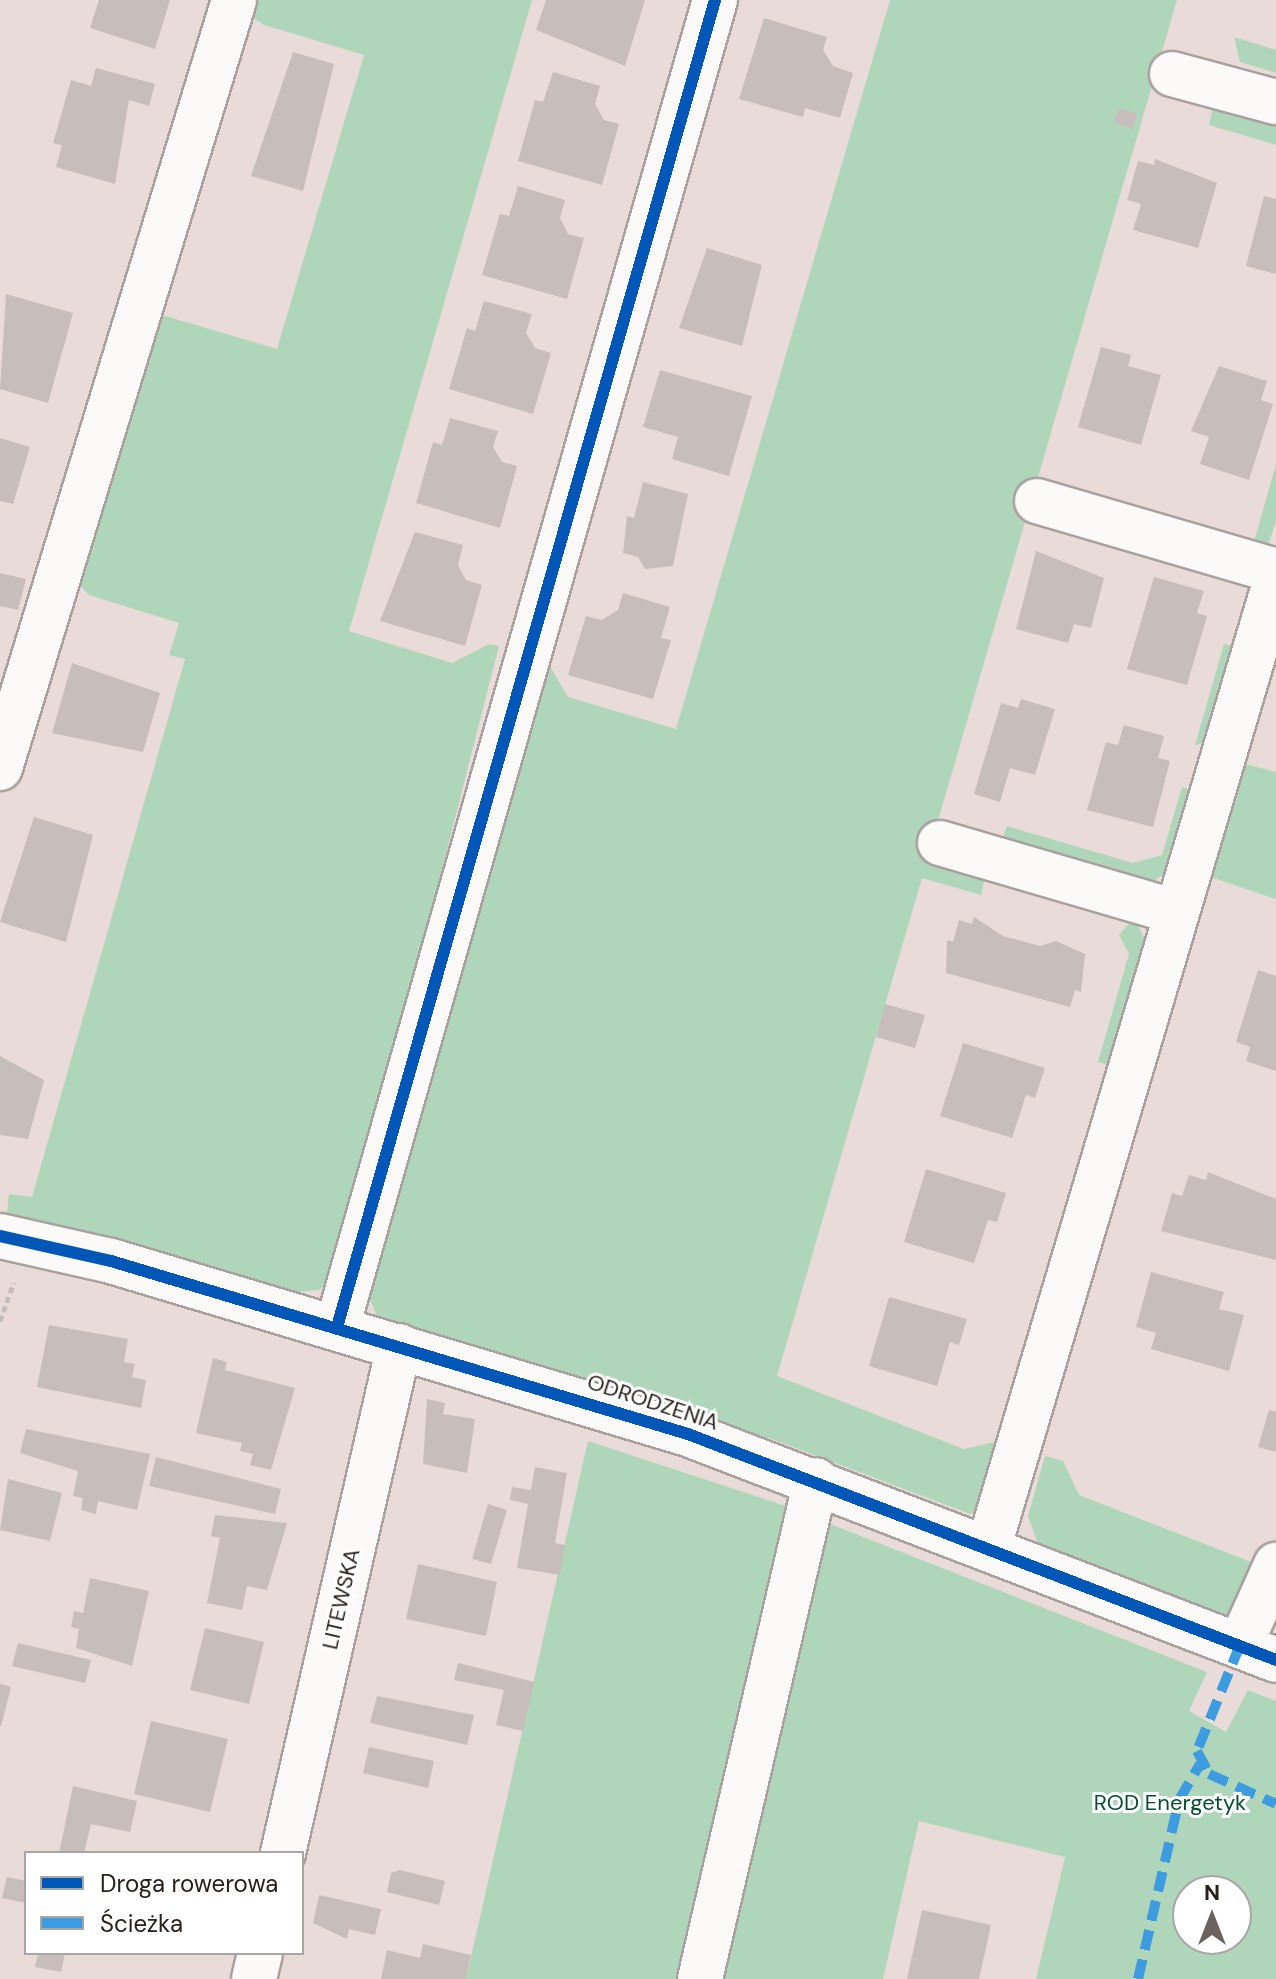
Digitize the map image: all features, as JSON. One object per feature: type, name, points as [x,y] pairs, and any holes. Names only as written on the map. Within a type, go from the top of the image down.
[{"type":"street","points":[[0,768],[209,99],[234,0]]},
{"type":"street","points":[[337,1327],[715,0]]},
{"type":"street","points":[[1172,74],[1276,102]]},
{"type":"street","points":[[1037,501],[1276,571]]},
{"type":"street","points":[[989,1546],[1276,579]]},
{"type":"street","points":[[940,843],[1176,912]]},
{"type":"street","name":"ODRODZENIA","points":[[0,1236],[337,1327],[816,1480],[1258,1652]]},
{"type":"street","name":"LITEWSKA","points":[[283,1851],[399,1346]]},
{"type":"street","points":[[700,1979],[816,1480]]},
{"type":"street","points":[[1258,1652],[1276,1565]]},
{"type":"street","points":[[254,1979],[260,1955]]},
{"type":"path","points":[[0,1321],[19,1275]]},
{"type":"green space","points":[[257,0],[532,0],[349,631],[452,663],[489,644],[499,646],[339,1273],[319,1290],[297,1292],[7,1214],[9,1194],[32,1197],[185,659],[169,655],[179,623],[89,595],[74,579],[162,315],[277,349],[364,55],[264,25],[253,18]]},
{"type":"green space","points":[[890,0],[1177,0],[937,824],[986,873],[981,895],[922,878],[777,1376],[964,1449],[999,1441],[981,1508],[970,1514],[772,1439],[377,1316],[367,1293],[547,661],[568,697],[676,729]]},
{"type":"green space","points":[[1234,37],[1276,50],[1276,73],[1240,62]]},
{"type":"green space","points":[[1214,103],[1276,120],[1276,145],[1209,125]]},
{"type":"green space","points":[[1276,464],[1276,521],[1268,546],[1252,549]]},
{"type":"green space","points":[[1224,644],[1239,647],[1212,741],[1195,745]]},
{"type":"green space","points":[[1245,764],[1276,772],[1276,899],[1211,877]]},
{"type":"green space","points":[[1182,787],[1197,793],[1173,867],[1154,881],[1001,842],[1007,826],[1133,863],[1162,855]]},
{"type":"green space","points":[[1134,918],[1148,945],[1117,1067],[1098,1062],[1129,954],[1119,935]]},
{"type":"green space","points":[[588,1441],[792,1508],[680,1979],[466,1979]]},
{"type":"green space","points":[[1045,1456],[1063,1461],[1079,1495],[1264,1567],[1241,1625],[1038,1544],[1028,1516]]},
{"type":"green space","name":"ROD Energetyk","points":[[820,1520],[1207,1672],[1189,1711],[1226,1732],[1248,1690],[1276,1701],[1276,1979],[1036,1979],[1065,1857],[919,1821],[883,1979],[716,1979]]},
{"type":"building","points":[[99,0],[170,0],[155,49],[90,28]]},
{"type":"building","points":[[546,0],[645,0],[625,66],[536,30]]},
{"type":"building","points":[[764,18],[827,37],[823,50],[833,66],[853,73],[840,118],[805,108],[803,117],[739,99]]},
{"type":"building","points":[[293,52],[334,64],[303,191],[251,176]]},
{"type":"building","points":[[96,68],[155,84],[149,106],[129,100],[115,184],[56,167],[62,145],[53,143],[71,80],[91,86]]},
{"type":"building","points":[[553,72],[600,86],[595,104],[604,120],[619,124],[602,185],[518,161],[535,100],[543,102]]},
{"type":"building","points":[[1119,109],[1137,113],[1133,129],[1114,123]]},
{"type":"building","points":[[1155,159],[1217,183],[1198,248],[1133,230],[1141,204],[1127,200],[1138,161],[1154,165]]},
{"type":"building","points":[[518,186],[565,200],[560,218],[568,234],[584,238],[567,299],[482,275],[500,214],[509,216]]},
{"type":"building","points":[[1264,196],[1276,199],[1276,274],[1246,266]]},
{"type":"building","points":[[707,248],[762,265],[742,346],[679,328]]},
{"type":"building","points":[[6,294],[73,313],[48,403],[0,389]]},
{"type":"building","points":[[484,301],[532,314],[526,333],[535,348],[551,353],[533,414],[449,389],[467,328],[475,331]]},
{"type":"building","points":[[1101,347],[1131,355],[1128,366],[1161,375],[1141,445],[1078,427]]},
{"type":"building","points":[[1219,366],[1267,381],[1261,400],[1273,404],[1249,480],[1200,464],[1209,437],[1191,431]]},
{"type":"building","points":[[660,370],[752,396],[729,476],[672,459],[678,437],[643,427]]},
{"type":"building","points":[[450,418],[498,431],[493,447],[502,462],[517,466],[500,528],[416,503],[433,442],[442,445]]},
{"type":"building","points":[[0,438],[30,447],[13,504],[0,501]]},
{"type":"building","points":[[643,482],[688,494],[673,566],[645,569],[638,557],[623,553],[627,516],[634,518]]},
{"type":"building","points":[[415,532],[463,545],[458,565],[466,580],[482,585],[465,646],[380,621]]},
{"type":"building","points":[[1036,551],[1104,578],[1091,628],[1074,624],[1068,643],[1016,629]]},
{"type":"building","points":[[0,573],[26,579],[18,610],[0,606]]},
{"type":"building","points":[[1154,577],[1204,591],[1197,613],[1207,616],[1187,685],[1127,669]]},
{"type":"building","points":[[623,593],[670,607],[661,638],[671,640],[653,699],[568,675],[586,616],[602,620],[618,610]]},
{"type":"building","points":[[72,663],[160,693],[143,752],[52,733]]},
{"type":"building","points":[[1021,699],[1055,709],[1035,775],[1010,768],[1000,802],[974,794],[1001,703],[1018,708]]},
{"type":"building","points":[[1124,725],[1164,736],[1158,758],[1170,761],[1153,827],[1087,810],[1106,742],[1118,745]]},
{"type":"building","points":[[34,817],[93,835],[66,942],[0,922]]},
{"type":"building","points":[[974,917],[1003,936],[1040,946],[1056,941],[1085,954],[1081,992],[1075,990],[1070,1007],[946,973],[947,940],[953,942],[959,920],[972,924]]},
{"type":"building","points":[[1258,970],[1276,976],[1276,1071],[1246,1061],[1250,1047],[1236,1042]]},
{"type":"building","points":[[885,1004],[925,1015],[915,1048],[876,1037]]},
{"type":"building","points":[[963,1043],[1045,1068],[1035,1098],[1026,1095],[1012,1138],[940,1116]]},
{"type":"building","points":[[0,1056],[44,1080],[28,1139],[0,1135]]},
{"type":"building","points":[[926,1169],[1006,1193],[997,1222],[988,1220],[974,1263],[904,1242]]},
{"type":"building","points":[[1208,1172],[1276,1199],[1276,1260],[1161,1231],[1172,1193],[1182,1196],[1189,1175],[1206,1180]]},
{"type":"building","points":[[1151,1272],[1224,1292],[1219,1309],[1244,1315],[1229,1371],[1151,1349],[1156,1333],[1136,1327]]},
{"type":"building","points":[[889,1297],[967,1319],[959,1345],[950,1342],[937,1386],[869,1366]]},
{"type":"building","points":[[49,1325],[128,1339],[124,1362],[135,1364],[132,1377],[146,1380],[141,1408],[37,1387]]},
{"type":"building","points":[[213,1358],[227,1362],[225,1370],[295,1388],[271,1470],[250,1465],[253,1454],[240,1451],[242,1443],[196,1433]]},
{"type":"building","points":[[427,1399],[445,1403],[443,1414],[475,1419],[467,1473],[423,1464]]},
{"type":"building","points":[[1269,1410],[1276,1412],[1276,1452],[1258,1447]]},
{"type":"building","points":[[26,1429],[150,1454],[137,1510],[98,1501],[96,1514],[81,1510],[83,1498],[73,1496],[78,1471],[20,1453]]},
{"type":"building","points":[[156,1457],[281,1489],[275,1514],[149,1486]]},
{"type":"building","points":[[535,1467],[567,1473],[555,1543],[565,1545],[560,1575],[517,1568],[528,1504],[510,1500],[512,1487],[531,1490]]},
{"type":"building","points":[[8,1479],[62,1493],[50,1541],[0,1530]]},
{"type":"building","points":[[488,1504],[507,1510],[491,1564],[472,1559]]},
{"type":"building","points":[[215,1515],[287,1523],[267,1590],[247,1586],[242,1610],[207,1603],[220,1538],[211,1536]]},
{"type":"building","points":[[418,1564],[497,1582],[486,1636],[406,1619]]},
{"type":"building","points":[[90,1578],[149,1591],[132,1666],[76,1648],[79,1629],[71,1627],[74,1611],[83,1613]]},
{"type":"building","points":[[205,1628],[264,1642],[249,1704],[190,1690]]},
{"type":"building","points":[[18,1643],[91,1660],[85,1683],[12,1666]]},
{"type":"building","points":[[458,1663],[534,1682],[523,1731],[496,1725],[504,1690],[454,1680]]},
{"type":"building","points":[[0,1684],[11,1687],[1,1726],[0,1726]]},
{"type":"building","points":[[377,1696],[474,1715],[467,1745],[370,1723]]},
{"type":"building","points":[[151,1721],[228,1739],[210,1812],[134,1794]]},
{"type":"building","points":[[369,1747],[434,1761],[428,1788],[363,1773]]},
{"type":"building","points":[[73,1786],[137,1801],[130,1832],[91,1824],[84,1851],[59,1851]]},
{"type":"building","points":[[400,1870],[445,1881],[439,1905],[387,1892],[391,1873]]},
{"type":"building","points":[[7,1877],[24,1881],[24,1903],[2,1898]]},
{"type":"building","points":[[319,1895],[381,1909],[375,1935],[349,1929],[347,1939],[313,1923]]},
{"type":"building","points":[[922,1910],[991,1925],[979,1979],[907,1979]]},
{"type":"building","points":[[423,1944],[471,1955],[466,1979],[381,1979],[387,1950],[420,1958]]},
{"type":"building","points":[[38,1955],[65,1955],[61,1972],[35,1967]]},
{"type":"marked path","points":[[1240,1645],[1197,1751],[1209,1774],[1276,1804]]},
{"type":"marked path","points":[[1138,1979],[1179,1800],[1200,1764]]},
{"type":"cycle path","points":[[337,1327],[715,0]]},
{"type":"cycle path","points":[[0,1236],[111,1261],[688,1434],[1276,1660]]}]
